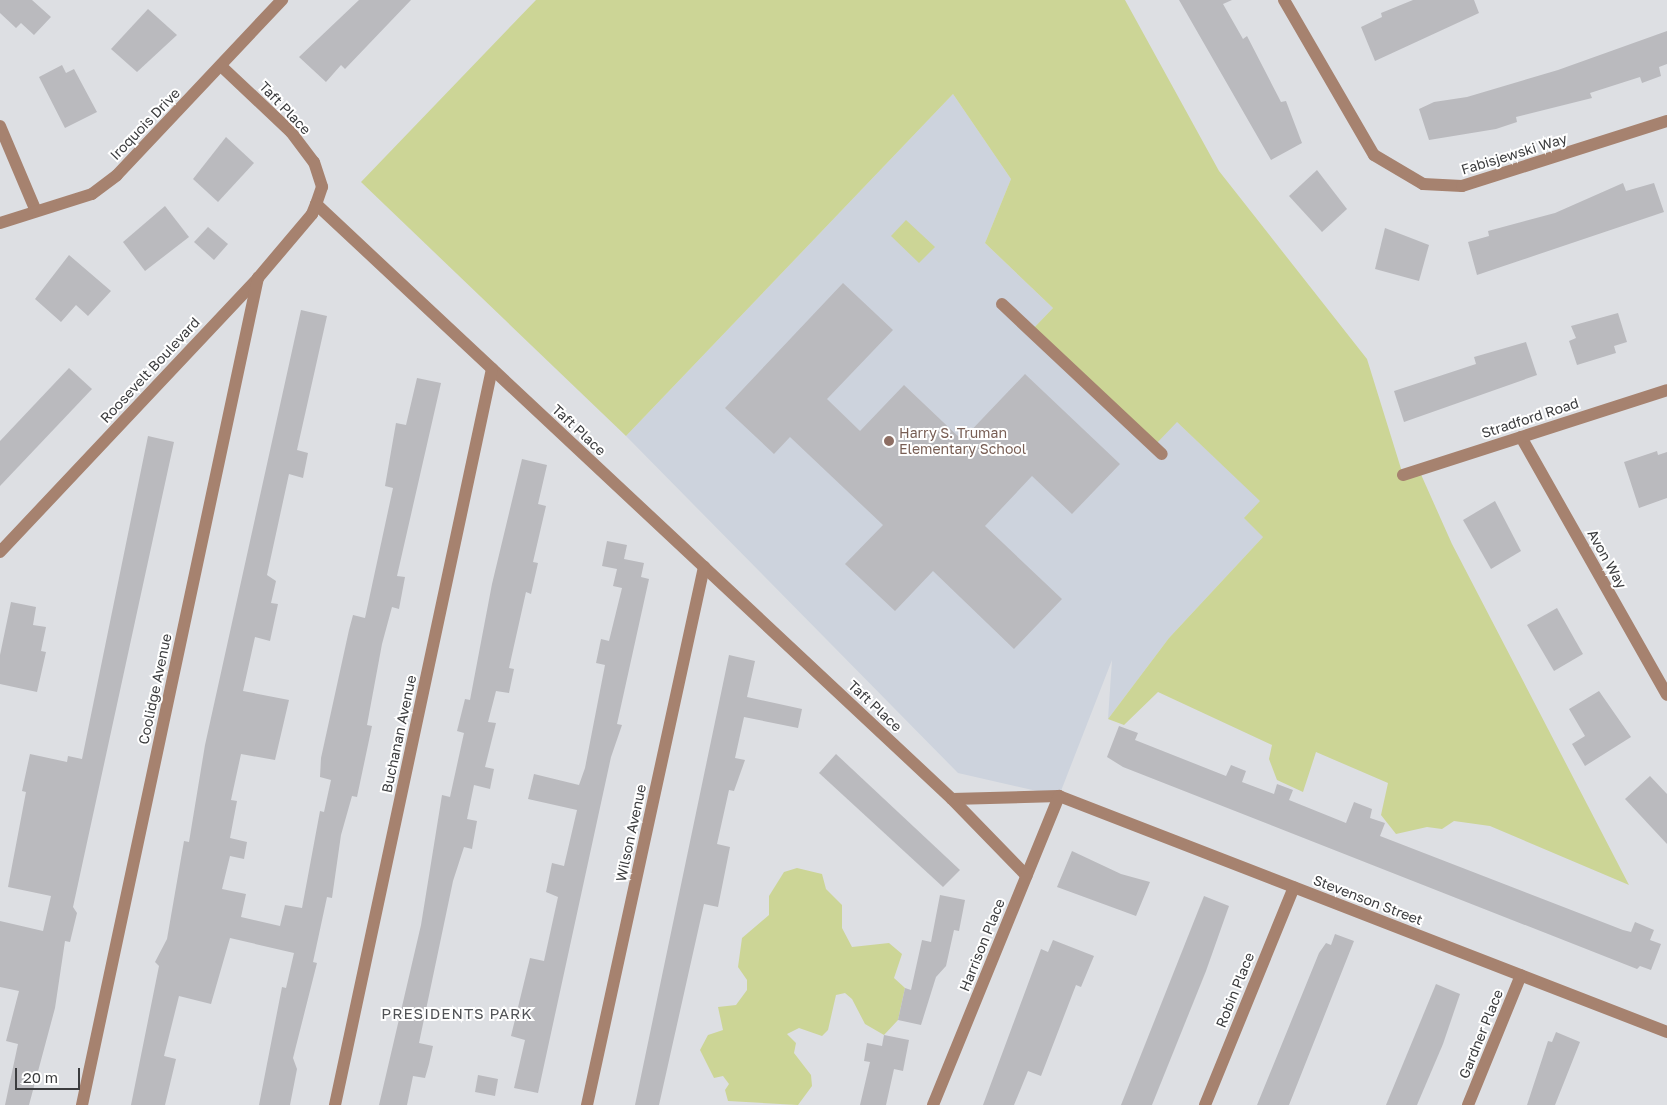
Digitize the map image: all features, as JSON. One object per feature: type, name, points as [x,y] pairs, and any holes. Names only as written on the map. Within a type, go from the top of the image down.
[{"type":"street","name":"Iroquois Drive","points":[[0,223],[35,209],[92,194],[117,175],[282,0]]},
{"type":"street","name":"Fabisjewski Way","points":[[1284,0],[1374,155],[1422,184],[1462,186],[1667,121]]},
{"type":"street","name":"Taft Place","points":[[221,66],[291,132],[314,162],[322,187],[316,204],[952,799],[1027,876]]},
{"type":"street","points":[[0,126],[35,209]]},
{"type":"street","name":"Roosevelt Boulevard","points":[[0,552],[258,278],[312,214],[316,204]]},
{"type":"street","name":"Coolidge Avenue","points":[[82,1105],[258,278]]},
{"type":"street","points":[[1002,304],[1162,454]]},
{"type":"street","name":"Buchanan Avenue","points":[[335,1105],[492,369]]},
{"type":"street","name":"Stradford Road","points":[[1403,475],[1667,390]]},
{"type":"street","name":"Avon Way","points":[[1522,437],[1667,695]]},
{"type":"street","name":"Wilson Avenue","points":[[587,1105],[704,567]]},
{"type":"street","points":[[952,799],[1059,796]]},
{"type":"street","name":"Harrison Place","points":[[933,1105],[1059,796]]},
{"type":"street","name":"Stevenson Street","points":[[1059,796],[1667,1032]]},
{"type":"street","name":"Robin Place","points":[[1204,1105],[1294,887]]},
{"type":"street","name":"Gardner Place","points":[[1468,1105],[1520,975]]},
{"type":"shaded area","name":"Harry S. Truman Elementary School","points":[[953,94],[1011,179],[985,243],[1053,308],[1031,331],[1154,445],[1176,421],[1261,501],[1264,536],[1169,638],[1108,719],[1112,660],[1059,796],[958,773],[626,436]]},
{"type":"green space","points":[[536,0],[1125,0],[1219,171],[1367,359],[1403,475],[1419,470],[1452,544],[1629,885],[1490,826],[1454,821],[1442,829],[1427,827],[1396,834],[1381,815],[1388,783],[1316,752],[1303,792],[1277,780],[1269,759],[1272,745],[1158,692],[1124,725],[1108,719],[1169,638],[1263,537],[1244,518],[1260,501],[1177,422],[1154,446],[1030,332],[1053,308],[985,243],[1011,179],[953,94],[626,436],[361,182]]},
{"type":"green space","points":[[906,220],[935,247],[919,263],[891,236]]},
{"type":"green space","points":[[797,868],[822,874],[826,889],[842,905],[842,928],[852,947],[889,943],[902,954],[894,978],[905,988],[898,1020],[884,1035],[865,1024],[852,999],[845,993],[836,995],[828,1030],[822,1036],[799,1028],[787,1034],[796,1043],[794,1053],[811,1075],[812,1086],[798,1105],[728,1101],[725,1090],[729,1084],[723,1076],[714,1078],[700,1050],[708,1035],[723,1030],[718,1007],[736,1005],[747,990],[747,980],[738,967],[742,938],[769,915],[769,896],[784,872]]},
{"type":"building","points":[[0,0],[32,0],[51,17],[34,35],[21,23],[16,28],[0,13]]},
{"type":"building","points":[[359,0],[411,0],[345,69],[341,65],[326,82],[299,57]]},
{"type":"building","points":[[1179,0],[1232,0],[1223,4],[1243,39],[1247,36],[1281,102],[1286,101],[1302,143],[1271,160]]},
{"type":"building","points":[[1413,0],[1474,0],[1479,13],[1375,61],[1361,27],[1382,17],[1381,13]]},
{"type":"building","points":[[148,9],[177,35],[137,72],[111,49]]},
{"type":"building","points":[[1667,31],[1667,64],[1659,67],[1661,76],[1642,83],[1640,77],[1590,93],[1592,98],[1516,117],[1517,122],[1496,129],[1429,140],[1419,109],[1434,102],[1467,97],[1558,70]]},
{"type":"building","points":[[62,65],[66,73],[74,69],[97,112],[65,128],[39,77]]},
{"type":"building","points":[[226,137],[254,163],[218,202],[193,179]]},
{"type":"building","points":[[1317,170],[1347,209],[1322,232],[1289,196]]},
{"type":"building","points":[[1623,183],[1626,191],[1654,183],[1664,212],[1477,275],[1468,242],[1489,236],[1488,231],[1555,213]]},
{"type":"building","points":[[165,206],[189,237],[145,271],[123,242]]},
{"type":"building","points":[[208,227],[228,244],[214,260],[194,242]]},
{"type":"building","points":[[1385,228],[1429,245],[1419,281],[1375,269]]},
{"type":"building","points":[[69,255],[111,291],[88,316],[76,305],[61,322],[35,299]]},
{"type":"building","points":[[843,283],[893,330],[827,399],[860,431],[904,385],[962,440],[1025,374],[1120,464],[1072,514],[1032,476],[985,526],[1062,599],[1014,649],[933,571],[895,611],[845,564],[883,525],[790,437],[774,454],[725,408]]},
{"type":"building","points":[[301,310],[327,316],[297,450],[308,453],[303,478],[289,474],[267,575],[276,581],[271,603],[278,604],[270,641],[255,637],[243,691],[289,700],[275,760],[241,754],[231,800],[237,801],[230,838],[247,842],[244,859],[230,856],[222,889],[246,894],[241,917],[280,926],[285,905],[302,908],[320,811],[324,812],[331,780],[320,777],[321,758],[353,615],[365,618],[393,488],[385,486],[396,423],[406,425],[417,378],[441,383],[397,576],[405,577],[399,609],[392,607],[382,644],[367,725],[372,726],[357,797],[352,796],[341,835],[332,898],[327,897],[313,962],[317,963],[293,1058],[297,1069],[290,1105],[259,1105],[282,987],[286,988],[294,953],[230,938],[211,1004],[179,996],[164,1056],[176,1059],[165,1105],[131,1105],[159,966],[155,962],[167,939],[184,841],[189,842],[205,745]]},
{"type":"building","points":[[1618,313],[1627,342],[1614,346],[1616,353],[1577,365],[1569,341],[1576,338],[1571,326]]},
{"type":"building","points":[[1526,342],[1537,375],[1404,422],[1394,391],[1476,364],[1474,357]]},
{"type":"building","points":[[69,368],[92,389],[0,486],[0,441]]},
{"type":"building","points":[[148,436],[174,442],[73,907],[77,913],[70,942],[65,941],[55,1008],[29,1105],[5,1105],[18,1044],[6,1041],[19,991],[0,987],[0,921],[43,931],[51,896],[8,887],[26,792],[22,791],[30,754],[67,762],[68,756],[82,759]]},
{"type":"building","points":[[1657,451],[1658,455],[1667,452],[1667,498],[1639,508],[1624,462]]},
{"type":"building","points":[[522,459],[547,465],[538,504],[546,506],[533,562],[538,563],[531,594],[526,592],[509,668],[514,669],[509,693],[496,691],[488,722],[496,723],[485,767],[494,769],[490,789],[474,785],[467,819],[477,821],[472,849],[464,847],[453,881],[419,1043],[433,1046],[425,1078],[413,1076],[407,1105],[379,1105],[421,925],[442,795],[450,797],[464,733],[457,731],[465,699],[470,700],[492,584]]},
{"type":"building","points":[[1495,501],[1521,551],[1491,569],[1463,520]]},
{"type":"building","points":[[607,541],[627,545],[624,559],[644,563],[641,577],[649,579],[617,724],[622,725],[611,757],[538,1093],[514,1088],[525,1040],[511,1036],[530,958],[544,961],[558,897],[546,892],[552,863],[564,866],[577,810],[528,799],[534,774],[579,785],[585,768],[605,665],[596,663],[601,639],[609,641],[622,588],[613,586],[617,569],[602,566]]},
{"type":"building","points":[[11,602],[36,607],[33,625],[46,627],[41,651],[46,652],[37,692],[0,684],[0,655]]},
{"type":"building","points":[[1557,608],[1583,654],[1554,671],[1527,625]]},
{"type":"building","points":[[729,655],[755,661],[747,697],[802,709],[798,728],[744,717],[735,758],[745,760],[734,791],[729,790],[717,844],[730,847],[718,907],[704,904],[659,1105],[635,1105]]},
{"type":"building","points":[[1599,691],[1631,737],[1585,766],[1572,744],[1585,736],[1569,709]]},
{"type":"building","points":[[1119,726],[1138,733],[1135,740],[1226,776],[1231,765],[1246,771],[1242,782],[1274,794],[1277,784],[1293,790],[1289,800],[1346,823],[1354,802],[1372,809],[1370,818],[1385,823],[1380,836],[1623,930],[1631,932],[1635,922],[1654,930],[1650,940],[1661,944],[1651,970],[1640,966],[1637,969],[1123,767],[1107,757]]},
{"type":"building","points":[[836,754],[960,870],[943,887],[819,773]]},
{"type":"building","points":[[1650,776],[1667,794],[1667,844],[1625,799]]},
{"type":"building","points":[[1072,851],[1121,874],[1150,882],[1136,916],[1057,887]]},
{"type":"building","points":[[940,895],[965,900],[959,931],[954,930],[946,966],[936,977],[921,1025],[898,1020],[905,988],[911,990],[922,940],[931,942]]},
{"type":"building","points":[[1204,896],[1229,906],[1206,971],[1152,1105],[1121,1105]]},
{"type":"building","points":[[1335,934],[1354,941],[1289,1105],[1257,1105],[1319,953],[1326,943],[1331,945]]},
{"type":"building","points":[[1053,940],[1094,956],[1081,987],[1076,985],[1041,1076],[1028,1071],[1014,1105],[983,1105],[1041,949],[1048,952]]},
{"type":"building","points":[[1436,984],[1460,994],[1443,1044],[1417,1105],[1386,1105]]},
{"type":"building","points":[[1556,1032],[1580,1042],[1555,1105],[1527,1105],[1548,1041],[1552,1042]]},
{"type":"building","points":[[884,1035],[909,1040],[903,1071],[894,1069],[886,1105],[860,1105],[870,1062],[864,1061],[867,1043],[882,1046]]},
{"type":"building","points":[[478,1075],[498,1079],[495,1096],[475,1092]]},
{"type":"place","name":"Harry S. Truman Elementary School","points":[[889,441]]},
{"type":"district","name":"PRESIDENTS PARK","points":[[457,1014]]}]
